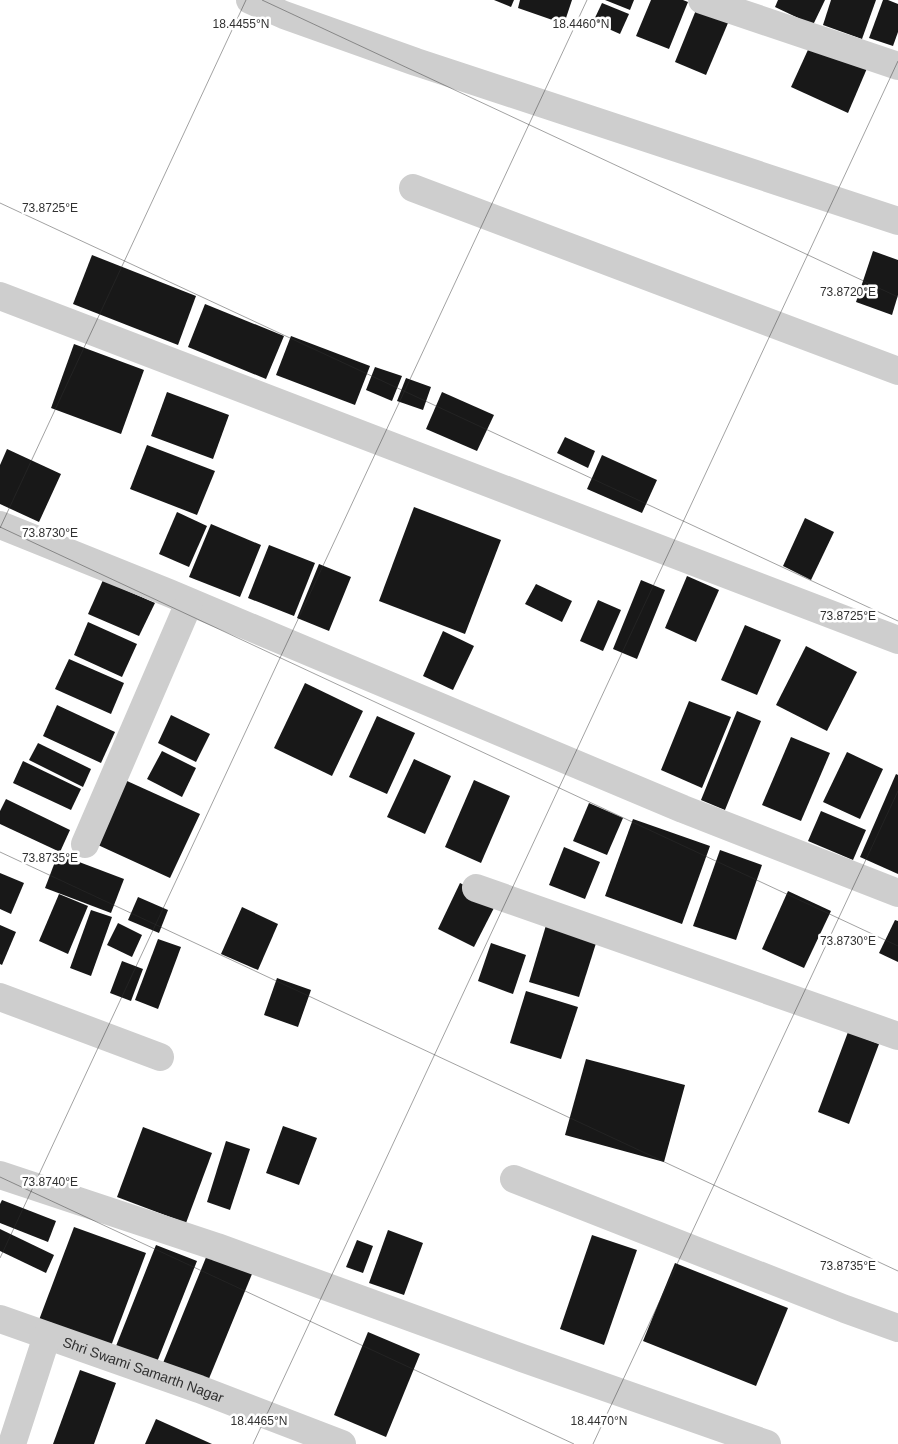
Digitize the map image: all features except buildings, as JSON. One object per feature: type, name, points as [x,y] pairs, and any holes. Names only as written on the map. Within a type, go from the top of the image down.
[{"type":"street","points":[[250,0],[284,15],[416,62],[898,221]]},
{"type":"street","points":[[702,0],[898,66]]},
{"type":"street","points":[[413,188],[898,371]]},
{"type":"street","points":[[0,296],[898,640]]},
{"type":"street","points":[[0,525],[168,593],[684,809],[898,893]]},
{"type":"street","points":[[85,844],[189,602]]},
{"type":"street","points":[[476,888],[898,1036]]},
{"type":"street","points":[[0,996],[160,1057]]},
{"type":"street","points":[[0,1175],[217,1247],[522,1358],[767,1444]]},
{"type":"street","points":[[514,1178],[898,1328]]},
{"type":"street","name":"Shri Swami Samarth Nagar","points":[[0,1319],[199,1390],[342,1444]]},
{"type":"street","points":[[12,1444],[47,1336]]}]
